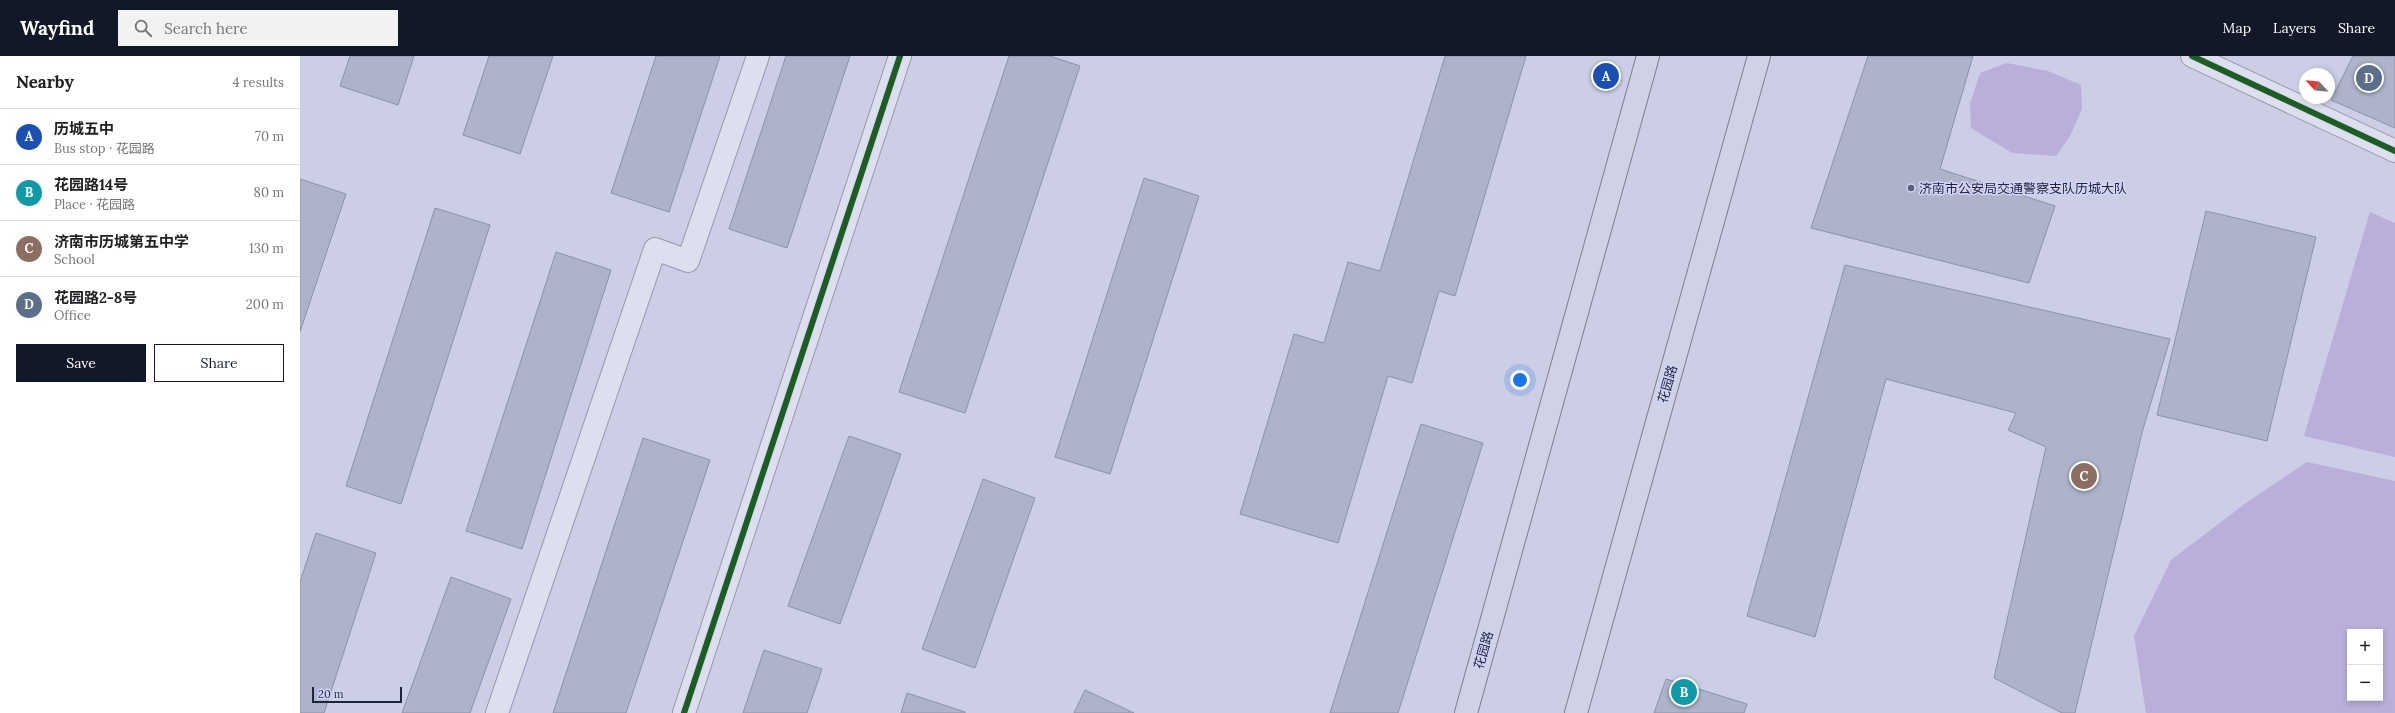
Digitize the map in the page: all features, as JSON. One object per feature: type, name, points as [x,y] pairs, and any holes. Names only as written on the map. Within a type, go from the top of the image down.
[{"type":"main road","name":"花园路","points":[[1466,713],[1648,56]]},
{"type":"main road","name":"花园路","points":[[1576,713],[1759,56]]},
{"type":"street","points":[[497,713],[655,249],[688,262],[758,56]]},
{"type":"street","points":[[684,713],[900,56]]},
{"type":"street","points":[[2192,56],[2395,151]]},
{"type":"shaded area","points":[[2007,63],[2048,71],[2081,85],[2082,109],[2070,136],[2056,156],[2012,153],[1971,128],[1970,104],[1980,73]]},
{"type":"shaded area","points":[[2370,212],[2395,223],[2395,457],[2304,436]]},
{"type":"shaded area","points":[[2307,462],[2395,481],[2395,713],[2146,713],[2134,636],[2171,560],[2246,503]]},
{"type":"building","points":[[350,56],[414,56],[398,105],[340,86]]},
{"type":"building","points":[[489,56],[553,56],[520,154],[463,135]]},
{"type":"building","points":[[656,56],[720,56],[669,212],[611,193]]},
{"type":"building","points":[[786,56],[850,56],[787,248],[729,229]]},
{"type":"building","points":[[1009,56],[1050,56],[1080,66],[965,413],[899,392]]},
{"type":"building","points":[[1445,56],[1526,56],[1455,296],[1439,291],[1412,383],[1388,376],[1338,543],[1240,514],[1294,334],[1324,343],[1348,262],[1380,271]]},
{"type":"building","name":"济南市公安局交通警察支队历城大队","points":[[1868,56],[1973,56],[1940,169],[2055,206],[2029,283],[1811,228]]},
{"type":"building","points":[[2353,56],[2395,56],[2395,128],[2335,102],[2335,92]]},
{"type":"building","points":[[1144,178],[1199,196],[1110,474],[1055,457]]},
{"type":"building","points":[[300,179],[346,194],[300,332]]},
{"type":"building","points":[[435,208],[490,225],[401,504],[346,486]]},
{"type":"building","points":[[2206,211],[2316,237],[2267,441],[2157,415]]},
{"type":"building","points":[[556,252],[611,270],[522,549],[466,531]]},
{"type":"building","points":[[1845,265],[2170,339],[2143,429],[2075,713],[2062,713],[1994,678],[2046,447],[2008,430],[2016,413],[1886,379],[1815,637],[1747,616]]},
{"type":"building","points":[[1421,424],[1483,443],[1398,713],[1330,713]]},
{"type":"building","points":[[849,436],[901,454],[840,624],[788,606]]},
{"type":"building","points":[[643,438],[710,460],[626,713],[553,713]]},
{"type":"building","points":[[983,479],[1035,498],[975,668],[922,649]]},
{"type":"building","points":[[316,533],[376,553],[324,713],[300,713],[300,582]]},
{"type":"building","points":[[451,577],[511,599],[470,713],[402,713]]},
{"type":"building","points":[[764,650],[822,669],[807,713],[743,713]]},
{"type":"building","points":[[1666,679],[1747,704],[1744,713],[1654,713]]},
{"type":"building","points":[[1085,690],[1134,713],[1074,713]]},
{"type":"building","points":[[907,693],[965,712],[965,713],[901,713]]},
{"type":"cycle path","points":[[684,713],[900,56]]},
{"type":"cycle path","points":[[2192,56],[2395,151]]},
{"type":"place","name":"历城五中","points":[[1606,76]]},
{"type":"place","name":"花园路2-8号","points":[[2369,78]]},
{"type":"place","name":"济南市公安局交通警察支队历城大队","points":[[1911,188]]},
{"type":"place","name":"济南市历城第五中学","points":[[2084,476]]},
{"type":"place","name":"花园路14号","points":[[1684,692]]}]
